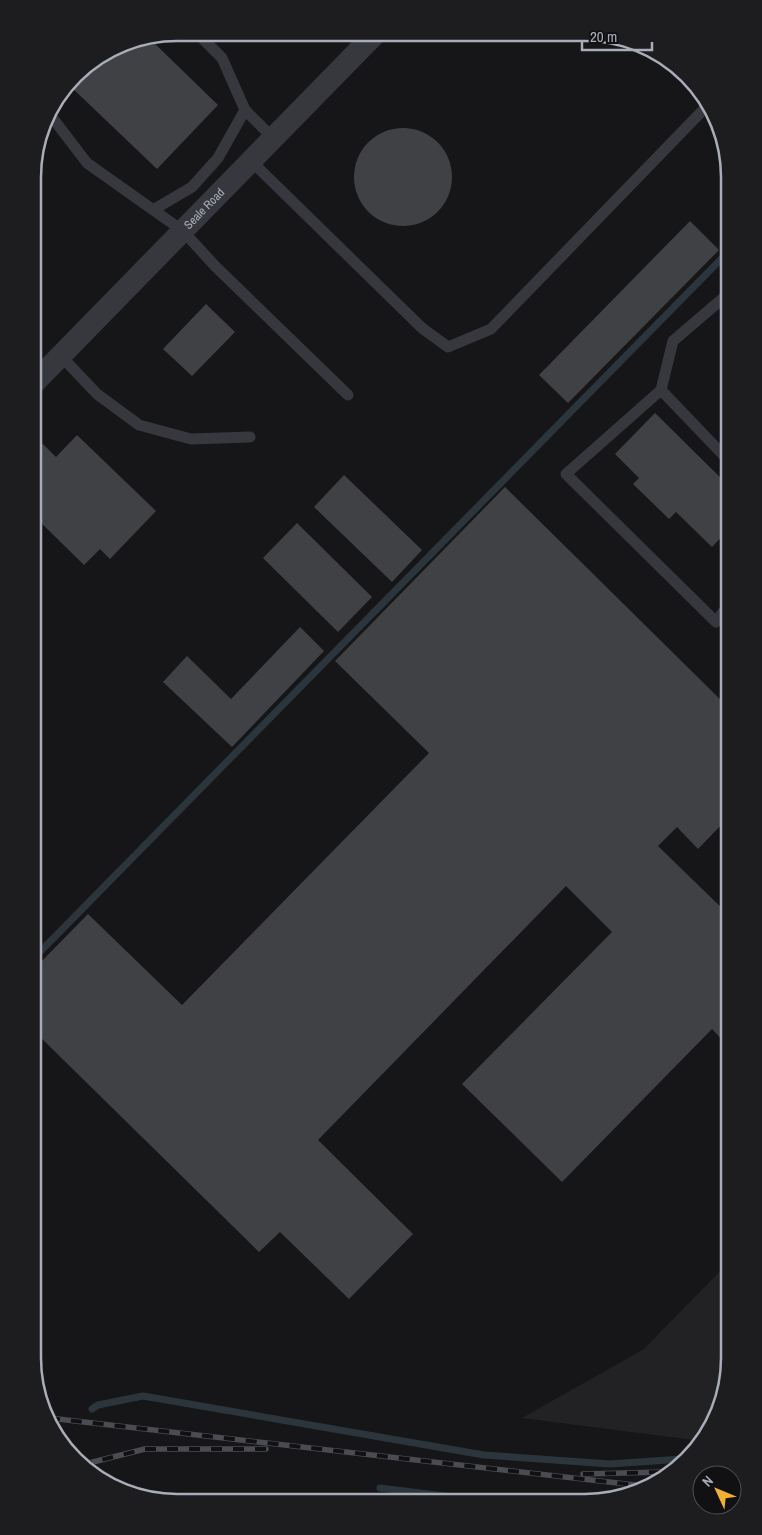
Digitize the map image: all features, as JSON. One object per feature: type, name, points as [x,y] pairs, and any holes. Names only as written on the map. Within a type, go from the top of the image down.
[{"type":"street","name":"Seale Road","points":[[42,376],[368,41]]},
{"type":"lane","points":[[205,41],[222,58],[245,110],[273,138]]},
{"type":"lane","points":[[153,210],[192,187],[218,158],[245,110]]},
{"type":"lane","points":[[251,161],[422,328],[448,347],[491,328],[703,110]]},
{"type":"lane","points":[[54,120],[87,162],[183,231],[215,266],[348,395]]},
{"type":"lane","points":[[721,301],[673,341],[661,390],[566,474],[716,622],[721,616]]},
{"type":"lane","points":[[60,356],[96,394],[139,425],[191,439],[250,437]]},
{"type":"lane","points":[[661,390],[721,452]]},
{"type":"shaded area","points":[[720,1271],[720,1367],[718,1384],[714,1402],[694,1440],[522,1418],[644,1349]]},
{"type":"building","points":[[154,43],[218,105],[157,169],[74,89],[94,69],[109,59],[133,48]]},
{"type":"building","points":[[403,128],[422,131],[438,142],[449,158],[452,177],[449,196],[438,212],[422,223],[403,226],[384,223],[368,212],[357,196],[354,177],[357,158],[368,142],[384,131]]},
{"type":"building","points":[[690,221],[719,250],[568,403],[539,375]]},
{"type":"building","points":[[206,304],[235,332],[192,376],[163,349]]},
{"type":"building","points":[[655,413],[721,478],[721,538],[712,547],[676,512],[669,519],[633,484],[639,478],[615,454]]},
{"type":"building","points":[[77,435],[156,511],[110,559],[100,549],[84,565],[42,524],[42,445],[43,444],[56,457]]},
{"type":"building","points":[[344,475],[422,550],[392,582],[314,507]]},
{"type":"building","points":[[505,487],[721,700],[720,826],[698,849],[677,827],[658,846],[720,907],[720,1038],[712,1029],[562,1182],[462,1084],[612,932],[566,886],[318,1140],[413,1234],[349,1299],[280,1232],[259,1252],[41,1038],[41,962],[88,914],[182,1005],[429,753],[335,661]]},
{"type":"building","points":[[297,523],[372,597],[338,632],[263,558]]},
{"type":"building","points":[[300,627],[324,651],[232,747],[163,682],[187,656],[231,699]]},
{"type":"waterway","points":[[41,951],[721,259]]},
{"type":"waterway","points":[[92,1409],[98,1405],[143,1396],[484,1455],[610,1464],[675,1459]]},
{"type":"waterway","points":[[380,1488],[428,1494]]},
{"type":"railway","points":[[55,1419],[634,1485]]},
{"type":"railway","points":[[90,1463],[145,1449],[266,1449]]},
{"type":"railway","points":[[583,1474],[658,1472]]}]
